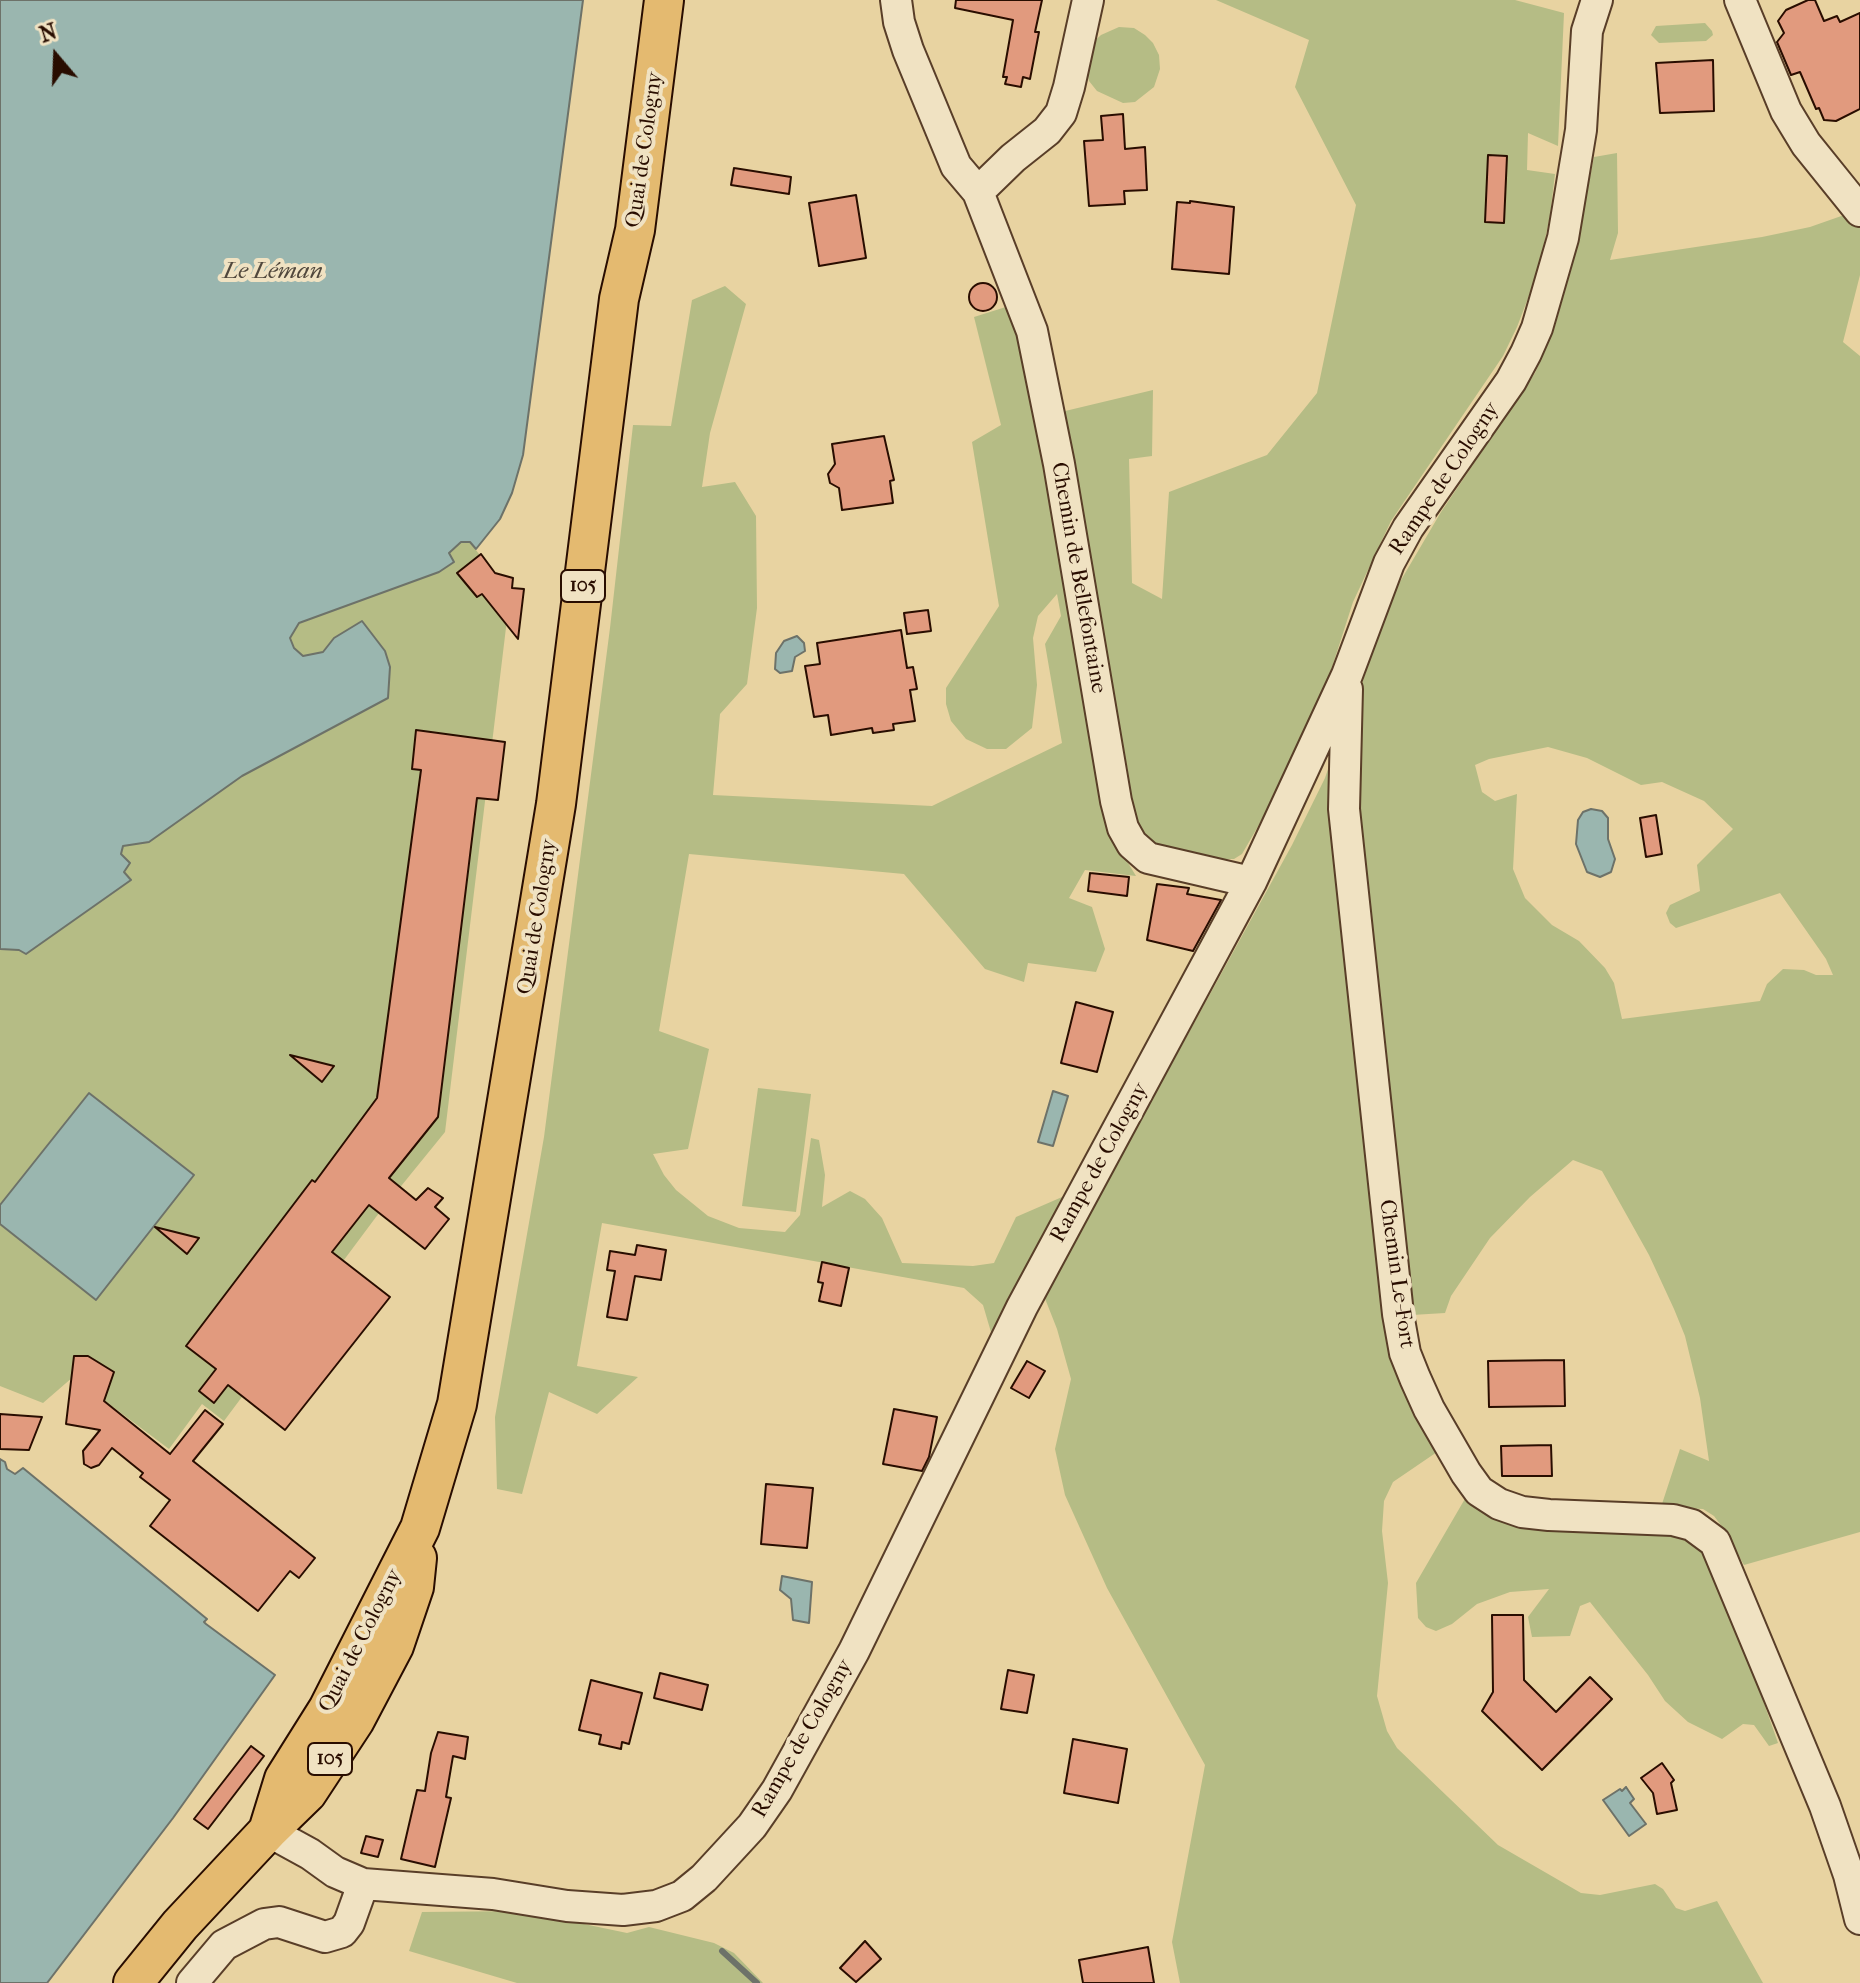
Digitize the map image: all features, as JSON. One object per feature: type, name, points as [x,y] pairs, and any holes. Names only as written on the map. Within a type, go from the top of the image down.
[{"type":"main road","name":"Quai de Cologny","points":[[268,1831],[284,1779],[328,1709],[420,1528],[460,1390],[556,804],[619,299],[635,230],[635,144],[643,0]]},
{"type":"main road","name":"Quai de Cologny","points":[[635,144],[664,0]]},
{"type":"main road","name":"105","points":[[133,1983],[180,1925],[268,1831]]},
{"type":"street","name":"Chemin de Bellefontaine","points":[[896,0],[908,50],[956,166],[978,192],[1037,350],[1123,828],[1132,844],[1148,858],[1251,882]]},
{"type":"street","points":[[978,192],[1047,131],[1061,113],[1088,0]]},
{"type":"street","name":"Rampe de Cologny","points":[[268,1831],[335,1872],[363,1884],[493,1894],[567,1906],[641,1908],[669,1902],[692,1889],[752,1826],[777,1790],[854,1651],[1015,1321],[1251,882],[1347,675],[1375,596],[1402,539],[1511,381],[1537,328],[1563,238],[1574,179],[1581,130],[1587,31],[1597,0]]},
{"type":"street","points":[[1740,0],[1786,111],[1806,144],[1860,211]]},
{"type":"street","name":"Chemin Le-Fort","points":[[1347,675],[1344,809],[1398,1314],[1405,1353],[1415,1378],[1466,1473],[1479,1491],[1499,1504],[1522,1512],[1549,1515],[1673,1520],[1692,1525],[1715,1542],[1814,1778],[1849,1875],[1860,1919]]},
{"type":"street","points":[[192,1983],[224,1945],[273,1922],[320,1936],[337,1934],[349,1923],[363,1884]]},
{"type":"green space","points":[[1216,0],[1515,0],[1564,13],[1558,146],[1528,133],[1527,170],[1555,174],[1538,272],[1517,327],[1503,356],[1391,521],[1353,602],[1326,686],[1260,823],[1242,854],[1234,859],[1210,859],[1159,850],[1136,827],[1128,797],[1128,771],[1089,585],[1061,412],[1153,390],[1152,456],[1129,459],[1132,583],[1162,599],[1169,492],[1267,455],[1317,393],[1356,205],[1295,87],[1309,40]]},
{"type":"green space","points":[[1705,23],[1713,35],[1706,41],[1659,43],[1651,35],[1656,26]]},
{"type":"green space","points":[[1119,27],[1134,28],[1145,35],[1159,55],[1160,69],[1154,87],[1135,102],[1123,103],[1097,91],[1089,81],[1086,68],[1089,46],[1101,35]]},
{"type":"green space","points":[[1617,153],[1618,233],[1610,260],[1762,237],[1810,227],[1847,214],[1860,227],[1860,275],[1843,342],[1860,356],[1860,1532],[1744,1565],[1714,1516],[1703,1509],[1661,1507],[1680,1449],[1709,1461],[1700,1398],[1685,1336],[1674,1309],[1649,1255],[1602,1171],[1573,1160],[1530,1197],[1490,1238],[1451,1296],[1445,1313],[1412,1315],[1355,805],[1357,705],[1394,592],[1441,512],[1535,373],[1554,329],[1572,266],[1594,157]],"holes":[[[1548,747],[1587,758],[1641,785],[1662,782],[1704,801],[1733,829],[1697,865],[1700,891],[1670,905],[1666,913],[1670,923],[1676,928],[1780,893],[1826,959],[1833,975],[1783,969],[1767,984],[1760,1001],[1622,1019],[1614,983],[1605,968],[1579,941],[1552,925],[1525,898],[1513,869],[1517,794],[1495,801],[1482,792],[1475,765],[1489,759]]]},
{"type":"green space","points":[[725,286],[746,304],[710,433],[702,487],[735,482],[756,516],[757,608],[747,684],[720,714],[713,795],[932,806],[1062,743],[1045,644],[1061,616],[1057,594],[1038,616],[1033,638],[1037,685],[1032,728],[1006,749],[987,749],[966,739],[951,721],[946,704],[946,688],[999,606],[972,442],[1001,425],[974,317],[1009,306],[1028,353],[1119,848],[1136,876],[1085,870],[1069,898],[1092,907],[1105,949],[1096,972],[1028,963],[1024,982],[985,969],[904,874],[689,854],[659,1031],[709,1049],[688,1149],[653,1154],[676,1190],[708,1216],[739,1228],[785,1232],[800,1215],[811,1138],[819,1140],[825,1175],[822,1207],[850,1191],[865,1199],[882,1218],[902,1263],[973,1266],[994,1263],[1016,1217],[1069,1194],[993,1339],[983,1305],[964,1288],[602,1223],[577,1366],[638,1377],[597,1414],[549,1392],[522,1494],[497,1489],[495,1417],[544,1137],[633,425],[671,426],[692,300]]},
{"type":"green space","points":[[461,541],[470,542],[494,574],[512,578],[445,1132],[376,1217],[224,1421],[202,1404],[169,1449],[73,1377],[43,1403],[0,1386],[0,949],[19,950],[131,879],[124,872],[123,846],[149,842],[242,776],[312,737],[362,622],[335,637],[323,652],[303,656],[294,648],[290,637],[299,623],[439,572],[449,553]]},
{"type":"green space","points":[[1337,742],[1388,1325],[1437,1452],[1393,1482],[1384,1501],[1382,1531],[1388,1583],[1377,1696],[1387,1731],[1397,1748],[1498,1845],[1581,1893],[1600,1895],[1655,1884],[1663,1889],[1676,1908],[1685,1911],[1717,1901],[1763,1983],[1180,1983],[1172,1942],[1205,1765],[1107,1588],[1065,1495],[1055,1449],[1071,1379],[1044,1296],[1292,845],[1325,778]]},
{"type":"green space","points":[[758,1088],[811,1094],[796,1212],[742,1206]]},
{"type":"green space","points":[[1466,1497],[1497,1520],[1514,1526],[1658,1529],[1693,1536],[1715,1563],[1778,1743],[1769,1746],[1754,1725],[1743,1724],[1722,1739],[1688,1722],[1665,1701],[1590,1602],[1580,1606],[1570,1636],[1532,1637],[1528,1617],[1549,1589],[1510,1592],[1477,1604],[1452,1624],[1436,1631],[1426,1627],[1418,1618],[1416,1583]]},
{"type":"green space","points":[[522,1911],[627,1933],[649,1927],[714,1943],[734,1953],[763,1983],[517,1983],[409,1951],[422,1912]]},
{"type":"water","name":"Le Léman","points":[[0,0],[583,0],[523,455],[512,493],[500,519],[476,549],[470,542],[461,542],[449,553],[454,562],[439,572],[299,623],[290,638],[294,648],[303,656],[323,652],[334,638],[362,621],[385,651],[390,667],[388,698],[242,776],[149,842],[123,846],[121,854],[130,863],[124,872],[131,880],[26,954],[19,950],[0,949]]},
{"type":"water","points":[[797,636],[804,643],[805,651],[795,657],[792,671],[780,673],[775,669],[776,653],[784,641]]},
{"type":"water","points":[[1591,809],[1602,811],[1608,818],[1608,839],[1615,859],[1611,872],[1600,877],[1587,872],[1576,844],[1578,820],[1583,812]]},
{"type":"water","points":[[1053,1091],[1068,1096],[1053,1146],[1038,1142]]},
{"type":"water","points":[[89,1093],[194,1175],[96,1300],[0,1224],[0,1205]]},
{"type":"water","points":[[0,1459],[15,1474],[23,1468],[207,1619],[206,1624],[275,1675],[173,1818],[47,1983],[0,1983]]},
{"type":"water","points":[[782,1576],[812,1582],[809,1623],[793,1620],[791,1599],[780,1590]]},
{"type":"water","points":[[1626,1787],[1634,1799],[1630,1803],[1646,1824],[1629,1836],[1603,1800]]},
{"type":"building","points":[[956,0],[1042,0],[1030,79],[1023,77],[1021,87],[1005,84],[1007,77],[1003,77],[1013,20],[955,8]]},
{"type":"building","points":[[1815,0],[1824,21],[1837,16],[1840,22],[1860,13],[1860,109],[1836,121],[1824,120],[1800,72],[1791,75],[1777,42],[1784,33],[1778,21],[1786,10]]},
{"type":"building","points":[[1713,60],[1714,111],[1660,113],[1656,63]]},
{"type":"building","points":[[1123,114],[1125,149],[1145,147],[1147,190],[1124,191],[1125,204],[1089,206],[1084,141],[1103,140],[1101,116]]},
{"type":"building","points":[[1488,155],[1507,156],[1504,223],[1485,222]]},
{"type":"building","points":[[734,168],[791,177],[789,194],[731,185]]},
{"type":"building","points":[[856,195],[866,258],[819,266],[809,203]]},
{"type":"building","points":[[1177,202],[1234,207],[1229,274],[1172,269]]},
{"type":"building","points":[[983,283],[993,287],[997,297],[993,307],[983,311],[973,307],[969,297],[973,287]]},
{"type":"building","points":[[884,436],[894,480],[890,481],[893,503],[842,510],[839,488],[830,483],[828,474],[835,464],[832,444]]},
{"type":"building","points":[[481,554],[495,573],[513,578],[512,588],[524,589],[518,639],[482,594],[477,597],[457,573]]},
{"type":"building","points":[[928,610],[931,631],[907,634],[904,613]]},
{"type":"building","points":[[901,630],[907,668],[913,667],[917,689],[910,690],[915,721],[893,724],[894,730],[873,733],[872,728],[831,735],[828,715],[814,717],[805,666],[820,664],[817,643]]},
{"type":"building","points":[[416,730],[505,742],[498,800],[477,798],[438,1117],[389,1178],[416,1200],[428,1188],[443,1198],[435,1207],[449,1219],[425,1249],[369,1205],[332,1252],[390,1297],[285,1430],[228,1385],[214,1403],[199,1391],[216,1369],[186,1346],[377,1098],[421,770],[412,769]]},
{"type":"building","points":[[1656,815],[1662,854],[1646,857],[1640,818]]},
{"type":"building","points":[[1090,873],[1129,877],[1127,896],[1088,891]]},
{"type":"building","points":[[1157,884],[1189,888],[1187,894],[1221,900],[1193,951],[1147,940]]},
{"type":"building","points":[[1076,1002],[1113,1012],[1097,1072],[1061,1063]]},
{"type":"building","points":[[290,1055],[334,1066],[322,1082]]},
{"type":"building","points":[[155,1227],[199,1238],[187,1254]]},
{"type":"building","points":[[637,1245],[666,1250],[661,1280],[635,1276],[627,1320],[607,1317],[615,1271],[607,1270],[610,1251],[635,1255]]},
{"type":"building","points":[[822,1262],[849,1268],[841,1306],[819,1301],[823,1283],[818,1282]]},
{"type":"building","points":[[74,1356],[88,1356],[114,1372],[104,1401],[170,1454],[205,1410],[223,1424],[193,1461],[315,1558],[299,1578],[290,1571],[258,1611],[150,1526],[170,1500],[140,1477],[143,1473],[112,1448],[99,1465],[91,1468],[84,1464],[83,1451],[100,1430],[66,1424]]},
{"type":"building","points":[[1564,1360],[1565,1406],[1489,1407],[1488,1361]]},
{"type":"building","points":[[1027,1361],[1045,1371],[1029,1398],[1011,1388]]},
{"type":"building","points":[[894,1409],[937,1417],[929,1457],[922,1471],[883,1464]]},
{"type":"building","points":[[0,1414],[42,1417],[29,1450],[0,1449]]},
{"type":"building","points":[[1551,1445],[1552,1476],[1502,1476],[1501,1446]]},
{"type":"building","points":[[766,1484],[813,1488],[807,1548],[761,1544]]},
{"type":"building","points":[[1492,1615],[1523,1615],[1524,1680],[1556,1712],[1590,1677],[1612,1699],[1542,1770],[1482,1711],[1493,1692]]},
{"type":"building","points":[[1008,1670],[1034,1675],[1027,1713],[1001,1709]]},
{"type":"building","points":[[660,1673],[708,1685],[702,1710],[654,1698]]},
{"type":"building","points":[[591,1680],[642,1693],[629,1744],[622,1742],[621,1749],[599,1744],[601,1735],[579,1730]]},
{"type":"building","points":[[438,1732],[468,1737],[465,1759],[453,1756],[446,1797],[451,1798],[435,1867],[401,1859],[417,1790],[425,1791]]},
{"type":"building","points":[[1073,1739],[1127,1749],[1118,1803],[1064,1793]]},
{"type":"building","points":[[251,1746],[264,1756],[208,1829],[194,1819]]},
{"type":"building","points":[[1662,1763],[1674,1780],[1671,1783],[1677,1810],[1657,1814],[1653,1793],[1641,1778]]},
{"type":"building","points":[[366,1836],[383,1840],[378,1857],[361,1853]]},
{"type":"building","points":[[865,1941],[881,1959],[856,1982],[840,1968]]},
{"type":"building","points":[[1148,1947],[1154,1983],[1083,1983],[1079,1960]]},
{"type":"waterway","points":[[722,1951],[757,1983]]}]
